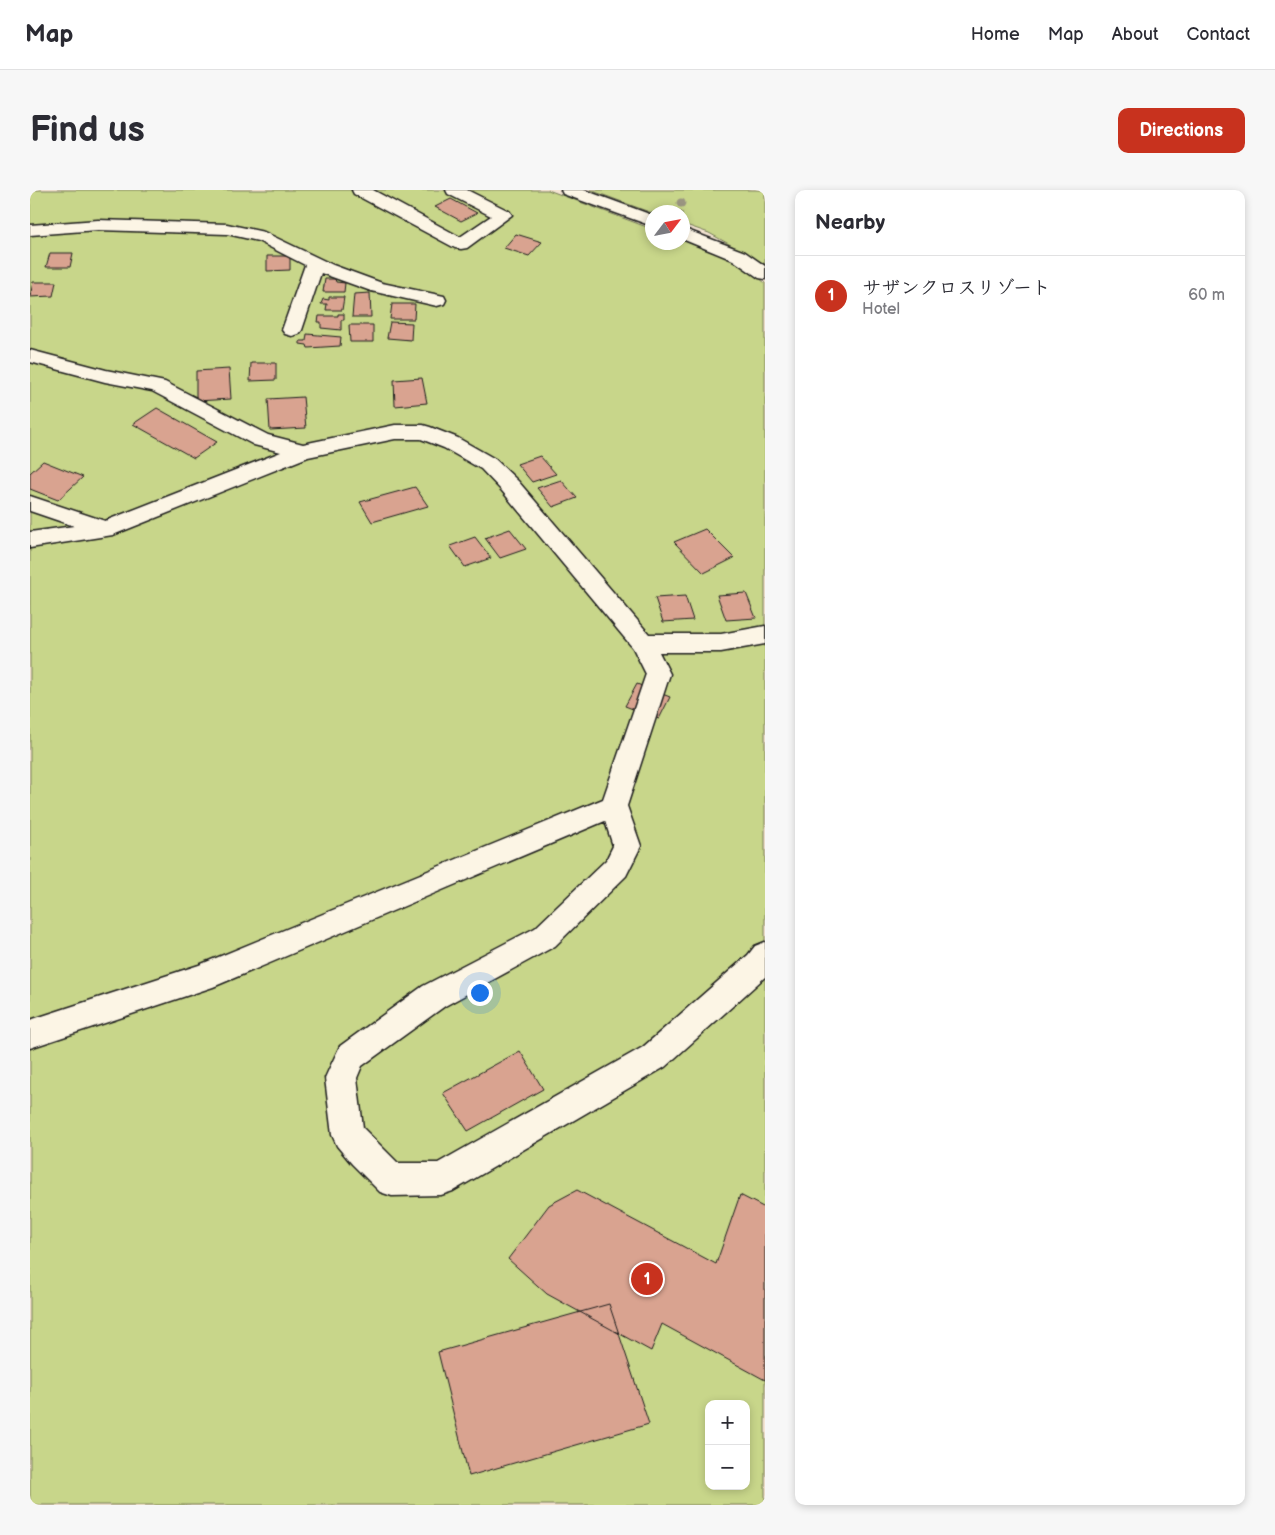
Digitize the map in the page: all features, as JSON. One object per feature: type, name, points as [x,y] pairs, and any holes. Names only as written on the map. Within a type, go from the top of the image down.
[{"type":"street","points":[[360,190],[461,244],[503,215],[454,190]]},
{"type":"street","points":[[569,190],[645,218]]},
{"type":"street","points":[[30,230],[98,225],[227,229],[264,237],[315,263],[377,287],[437,300]]},
{"type":"street","points":[[690,236],[739,256],[765,274]]},
{"type":"street","points":[[292,330],[315,263]]},
{"type":"street","points":[[30,356],[104,376],[158,386],[261,440],[303,451]]},
{"type":"street","points":[[30,540],[105,530],[303,451],[395,432],[423,432],[451,443],[488,464],[510,486],[643,643],[658,674],[614,806],[627,846],[616,868],[545,937],[434,996],[351,1056],[341,1078],[348,1135],[363,1153],[392,1180],[441,1179],[654,1057],[758,964],[765,955]]},
{"type":"street","points":[[30,503],[105,530]]},
{"type":"street","points":[[30,556],[98,543],[105,530]]},
{"type":"street","points":[[643,643],[720,643],[765,635]]},
{"type":"street","points":[[30,1034],[203,977],[614,806]]},
{"type":"green space","points":[[30,190],[548,190],[645,226],[645,250],[690,250],[690,243],[736,263],[765,283],[765,1505],[30,1505]]},
{"type":"green space","points":[[590,190],[765,190],[765,264],[709,233],[690,226],[690,205],[645,205],[645,210]]},
{"type":"building","points":[[451,199],[477,213],[461,221],[435,207]]},
{"type":"building","points":[[516,234],[542,242],[529,256],[504,248]]},
{"type":"building","points":[[50,253],[73,253],[70,267],[46,267]]},
{"type":"building","points":[[267,256],[290,256],[290,270],[267,271]]},
{"type":"building","points":[[325,279],[335,279],[336,282],[345,283],[344,292],[323,292]]},
{"type":"building","points":[[33,282],[56,282],[53,296],[30,297]]},
{"type":"building","points":[[370,293],[371,317],[352,317],[354,294]]},
{"type":"building","points":[[329,297],[344,297],[342,310],[326,310],[327,304],[321,304],[323,299],[329,300]]},
{"type":"building","points":[[392,304],[415,304],[414,319],[390,319]]},
{"type":"building","points":[[338,314],[344,314],[344,320],[341,320],[341,330],[321,328],[321,322],[318,322],[319,316],[338,316]]},
{"type":"building","points":[[390,322],[412,323],[411,340],[387,338]]},
{"type":"building","points":[[349,325],[373,325],[373,342],[350,342]]},
{"type":"building","points":[[307,334],[341,337],[340,346],[308,348],[307,345],[300,344],[300,341],[306,341]]},
{"type":"building","points":[[251,363],[276,363],[276,380],[250,381]]},
{"type":"building","points":[[229,369],[231,399],[196,401],[196,371]]},
{"type":"building","points":[[422,378],[427,403],[395,406],[394,380]]},
{"type":"building","points":[[303,397],[306,428],[270,430],[268,399]]},
{"type":"building","points":[[157,408],[217,442],[194,458],[133,424]]},
{"type":"building","points":[[540,456],[556,474],[532,482],[517,464]]},
{"type":"building","points":[[43,461],[83,477],[58,500],[30,489],[30,473]]},
{"type":"building","points":[[561,480],[577,498],[553,507],[537,488]]},
{"type":"building","points":[[415,487],[428,506],[372,522],[360,502]]},
{"type":"building","points":[[510,529],[526,549],[500,558],[485,538]]},
{"type":"building","points":[[705,529],[734,558],[704,573],[674,542]]},
{"type":"building","points":[[475,537],[491,558],[465,567],[450,546]]},
{"type":"building","points":[[746,593],[756,618],[726,620],[717,595]]},
{"type":"building","points":[[685,596],[693,620],[663,622],[655,598]]},
{"type":"building","points":[[637,684],[670,697],[659,719],[625,706]]},
{"type":"building","points":[[520,1051],[543,1089],[468,1131],[443,1093]]},
{"type":"building","points":[[577,1190],[716,1264],[740,1195],[765,1208],[765,1380],[662,1324],[651,1351],[547,1294],[508,1259],[549,1205]]},
{"type":"building","points":[[609,1304],[649,1424],[469,1476],[438,1352]]},
{"type":"place","name":"サザンクロスリゾート","points":[[647,1279]]}]
